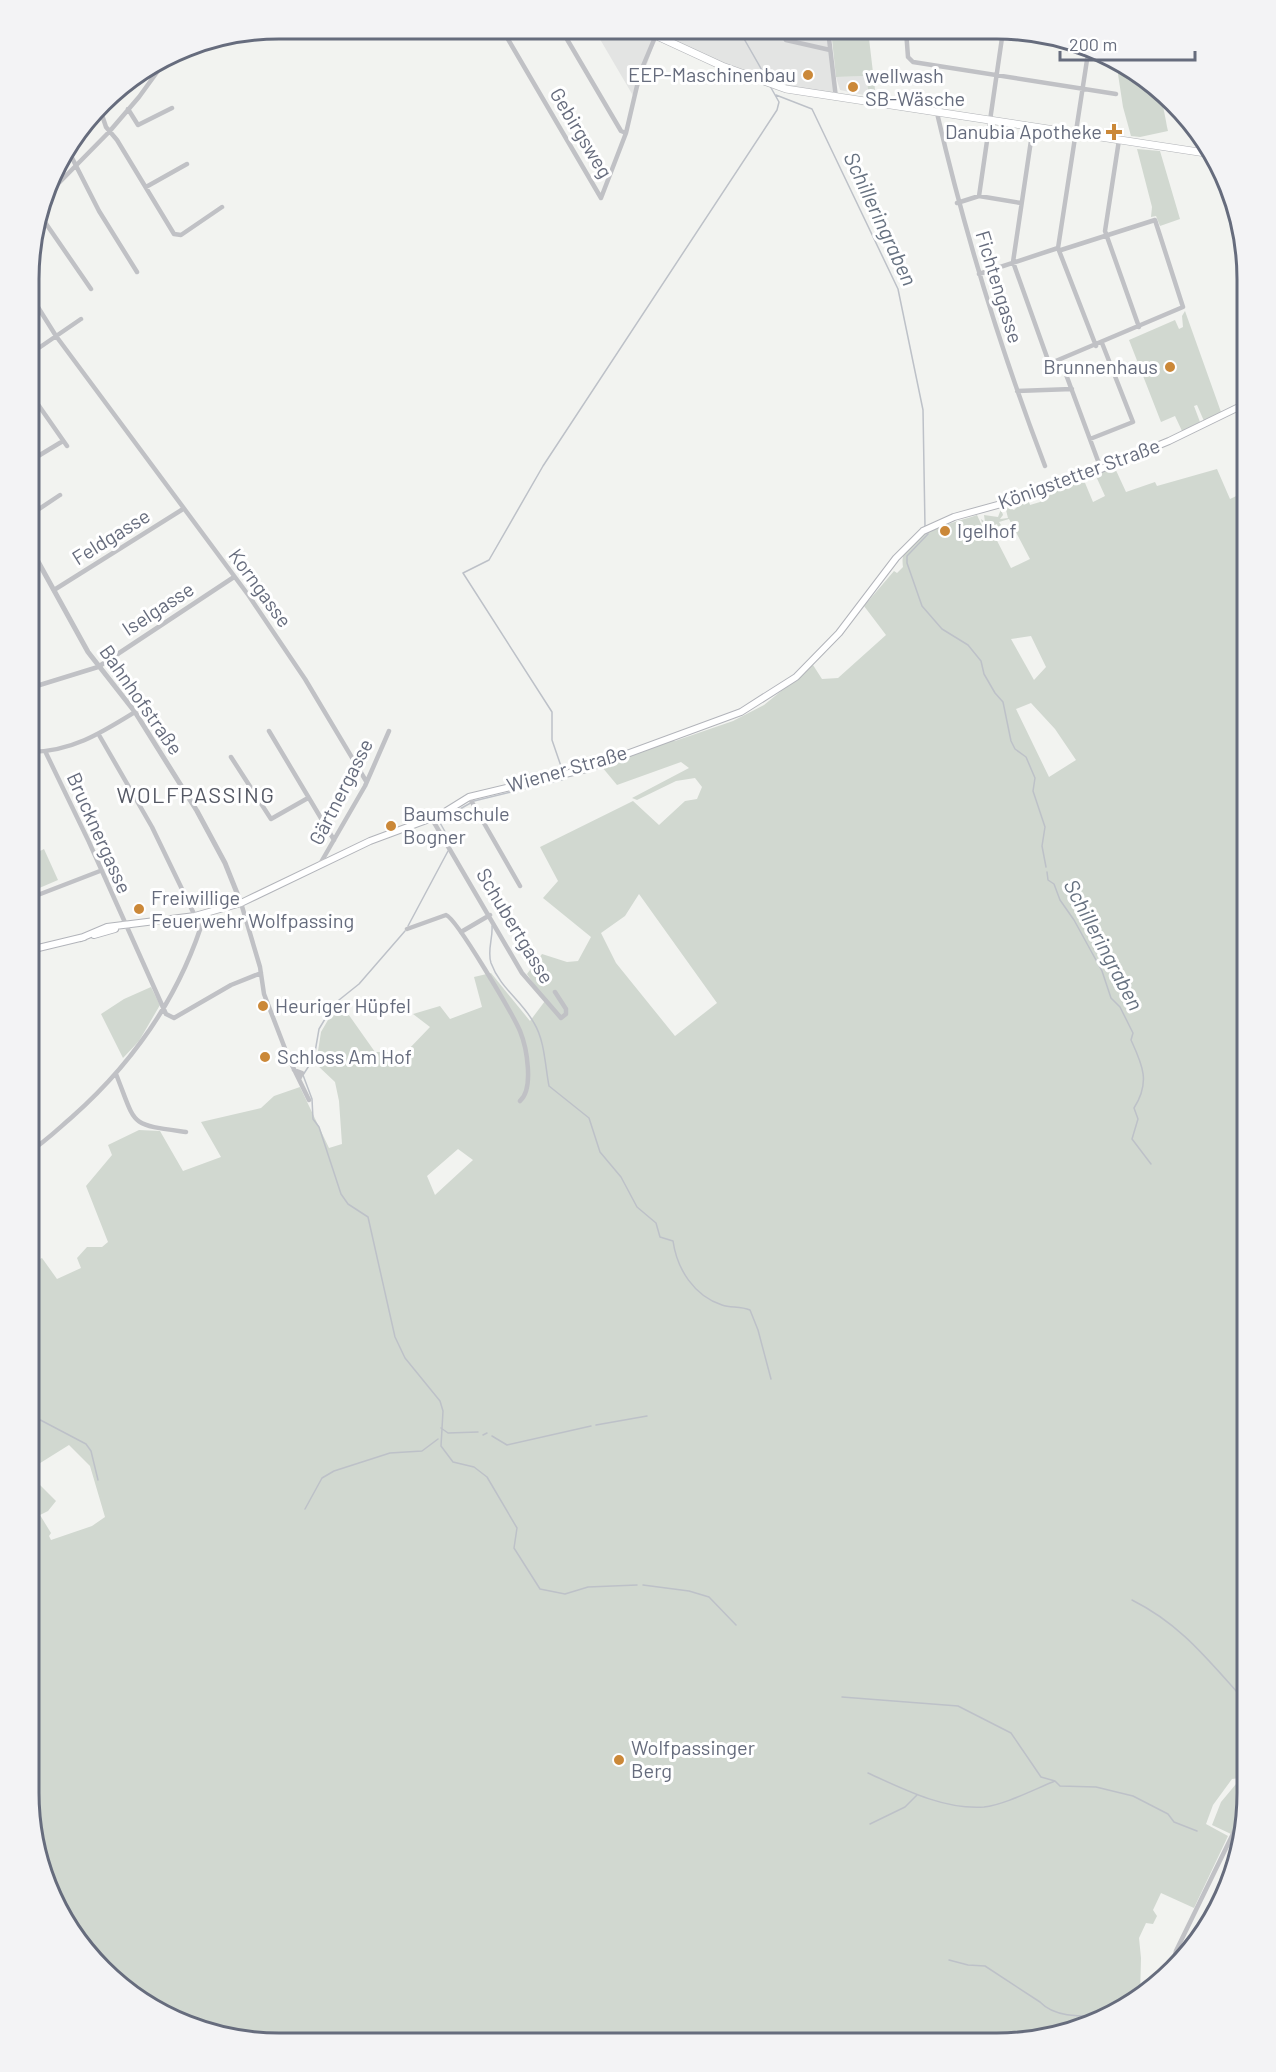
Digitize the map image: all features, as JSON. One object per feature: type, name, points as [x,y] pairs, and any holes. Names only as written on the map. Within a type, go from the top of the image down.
[{"type":"main road","points":[[665,39],[763,83],[779,87],[836,98],[1201,152]]},
{"type":"main road","name":"Königstetter Straße","points":[[866,598],[906,547],[932,526],[976,510],[1036,494],[1101,469],[1169,441],[1237,408]]},
{"type":"main road","name":"Wiener Straße","points":[[39,948],[124,925],[195,916],[241,903],[370,841],[432,819],[471,800],[564,774],[736,714],[796,677],[839,633],[866,598]]},
{"type":"street","name":"Gebirgsweg","points":[[508,39],[601,198],[626,133],[640,73],[654,39]]},
{"type":"street","points":[[567,39],[621,130],[626,133]]},
{"type":"street","points":[[785,39],[830,50]]},
{"type":"street","points":[[829,39],[836,98]]},
{"type":"street","points":[[907,39],[908,57],[913,62],[1116,94]]},
{"type":"street","points":[[979,196],[1002,39]]},
{"type":"street","points":[[1088,56],[1060,249],[1133,422],[1090,439]]},
{"type":"street","points":[[60,181],[109,132],[156,73]]},
{"type":"street","points":[[128,109],[138,125],[172,108]]},
{"type":"street","name":"Fichtengasse","points":[[937,113],[957,203],[1017,392],[1045,466]]},
{"type":"street","points":[[103,116],[109,132],[174,234],[181,235],[222,207]]},
{"type":"street","points":[[1033,127],[1013,262],[1051,363],[1064,369],[1101,469]]},
{"type":"street","points":[[1119,140],[1106,235],[1138,327]]},
{"type":"street","points":[[72,158],[99,211],[137,273]]},
{"type":"street","points":[[146,187],[187,164]]},
{"type":"street","points":[[957,203],[979,196],[1021,203]]},
{"type":"street","points":[[979,274],[1152,219],[1183,307],[1099,345],[1051,363]]},
{"type":"street","points":[[46,223],[91,290]]},
{"type":"street","name":"Korngasse","points":[[39,309],[56,336],[234,577],[305,679],[366,781]]},
{"type":"street","points":[[39,348],[81,319]]},
{"type":"street","points":[[1017,392],[1072,389]]},
{"type":"street","points":[[39,406],[67,446]]},
{"type":"street","points":[[39,456],[63,441]]},
{"type":"street","points":[[39,509],[60,495]]},
{"type":"street","name":"Feldgasse","points":[[54,590],[183,509]]},
{"type":"street","name":"Bahnhofstraße","points":[[39,564],[98,667],[135,712],[197,811],[225,863],[241,903]]},
{"type":"street","name":"Iselgasse","points":[[39,685],[98,667],[234,577]]},
{"type":"street","points":[[39,753],[65,749],[99,735],[135,712]]},
{"type":"street","points":[[269,731],[334,840]]},
{"type":"street","name":"Gärtnergasse","points":[[319,866],[366,781],[389,731]]},
{"type":"street","points":[[99,735],[152,827],[195,916]]},
{"type":"street","name":"Brucknergasse","points":[[46,753],[164,1008]]},
{"type":"street","points":[[231,757],[272,819],[308,798]]},
{"type":"street","points":[[471,800],[520,886]]},
{"type":"street","name":"Schubertgasse","points":[[432,819],[522,973],[561,1018],[566,1014],[566,1009],[555,992]]},
{"type":"street","points":[[39,895],[100,871]]},
{"type":"street","points":[[241,903],[261,973],[264,994],[294,1070],[309,1100]]},
{"type":"street","points":[[39,1144],[78,1111],[116,1074],[138,1048],[164,1008],[197,940],[205,914]]},
{"type":"street","points":[[408,929],[446,915],[461,932],[521,1034],[529,1085],[527,1093],[520,1101]]},
{"type":"street","points":[[461,932],[488,916]]},
{"type":"street","points":[[164,1008],[166,1014],[174,1018],[231,985],[261,973]]},
{"type":"street","points":[[116,1074],[135,1120],[146,1126],[186,1132]]},
{"type":"street","points":[[1175,1954],[1233,1833]]},
{"type":"shaded area","points":[[600,39],[656,39],[635,99]]},
{"type":"shaded area","points":[[670,39],[830,39],[837,95],[781,85],[748,74]]},
{"type":"shaded area","points":[[832,39],[869,39],[876,98],[869,96],[866,76],[836,77]]},
{"type":"shaded area","points":[[1118,71],[1131,79],[1163,105],[1168,131],[1140,137],[1131,136],[1123,107]]},
{"type":"shaded area","name":"wellwash SB-Wäsche","points":[[866,76],[869,96],[840,90],[836,77]]},
{"type":"shaded area","points":[[1137,149],[1160,151],[1180,219],[1160,226],[1156,216],[1151,217],[1152,207]]},
{"type":"shaded area","points":[[1185,311],[1221,412],[1204,421],[1197,405],[1194,406],[1200,422],[1182,431],[1175,416],[1161,422],[1129,340],[1175,320],[1179,329],[1183,327],[1182,316]]},
{"type":"shaded area","points":[[1114,466],[1126,492],[1155,482],[1157,486],[1217,469],[1230,499],[1237,496],[1237,1778],[1232,1779],[1213,1805],[1206,1824],[1228,1836],[1194,1908],[1161,1893],[1153,1910],[1157,1916],[1153,1924],[1146,1923],[1139,1938],[1140,1985],[1131,1993],[1089,2015],[1059,2025],[1029,2031],[997,2033],[279,2033],[247,2031],[217,2025],[187,2015],[145,1993],[109,1963],[79,1927],[71,1913],[57,1885],[47,1855],[41,1825],[39,1793],[39,1484],[56,1501],[48,1511],[40,1515],[51,1533],[49,1536],[51,1540],[92,1526],[105,1517],[90,1466],[69,1445],[39,1464],[39,1259],[42,1258],[57,1279],[81,1268],[77,1258],[87,1247],[102,1247],[108,1242],[86,1186],[112,1155],[108,1145],[139,1130],[160,1131],[183,1171],[221,1157],[201,1122],[261,1108],[274,1096],[300,1087],[329,1148],[342,1144],[339,1101],[335,1082],[316,1064],[321,1032],[339,1001],[375,1052],[406,1052],[430,1027],[413,1014],[440,1006],[450,1019],[482,1007],[474,977],[491,973],[530,1021],[545,1001],[527,974],[542,954],[567,962],[578,961],[591,937],[543,898],[558,881],[540,847],[633,801],[659,825],[685,801],[697,799],[702,787],[695,778],[676,781],[637,800],[632,798],[689,768],[681,762],[617,785],[602,767],[670,739],[675,741],[733,721],[764,705],[813,665],[822,679],[838,678],[886,635],[864,606],[894,571],[897,573],[903,567],[904,555],[909,546],[930,531],[977,515],[984,530],[981,519],[985,522],[984,515],[998,517],[1001,509],[1003,515],[1000,519],[1008,518],[1005,506],[1014,510],[1017,507],[1011,504],[1028,499],[1030,505],[1040,502],[1039,496],[1083,478],[1093,502],[1105,496],[1095,474]],"holes":[[[1009,519],[1030,559],[1011,568],[990,527],[997,524],[998,527],[1001,525],[999,522]],[[1031,636],[1046,667],[1034,680],[1011,639]],[[1031,703],[1055,729],[1076,760],[1049,777],[1016,709]],[[639,894],[717,1003],[675,1036],[616,963],[601,933],[625,916]],[[458,1149],[473,1160],[435,1195],[427,1176]]]},
{"type":"shaded area","points":[[44,849],[58,880],[39,888],[39,852]]},
{"type":"shaded area","points":[[151,987],[160,1005],[139,1041],[123,1058],[101,1014],[124,999]]},
{"type":"shaded area","points":[[1237,1783],[1235,1825],[1231,1834],[1212,1825],[1221,1802]]},
{"type":"waterway","points":[[744,39],[767,79]]},
{"type":"waterway","points":[[563,772],[552,740],[552,712],[463,573],[489,560],[543,466],[777,110],[779,102],[770,86]]},
{"type":"waterway","name":"Schilleringraben","points":[[776,95],[812,109],[898,289],[923,410],[925,527]]},
{"type":"waterway","name":"Schilleringraben","points":[[928,534],[907,556],[907,563],[922,606],[942,629],[968,645],[981,661],[984,674],[1003,702],[1011,741],[1015,749],[1026,757],[1035,778],[1033,791],[1045,827],[1042,846],[1046,867]]},
{"type":"waterway","points":[[450,847],[452,844],[439,821],[474,801],[565,779],[564,776]]},
{"type":"waterway","points":[[408,926],[448,851]]},
{"type":"waterway","name":"Schilleringraben","points":[[1047,872],[1048,880],[1054,884],[1060,900],[1074,920],[1102,971],[1111,998],[1120,1007],[1133,1033],[1131,1040],[1141,1065],[1143,1081],[1142,1090],[1134,1108],[1138,1119],[1132,1139],[1151,1164]]},
{"type":"waterway","points":[[492,926],[491,963],[500,980],[529,1015],[538,1030],[543,1046],[549,1086],[589,1118],[600,1152],[621,1177],[637,1207],[656,1223],[660,1237],[673,1241],[678,1262],[695,1288],[712,1301],[750,1310],[758,1330],[771,1379]]},
{"type":"waterway","points":[[405,931],[359,984],[334,1004],[319,1029],[314,1058],[303,1075],[312,1099],[313,1119],[319,1127],[341,1194],[348,1204],[368,1217],[395,1337],[405,1358],[440,1401],[443,1411],[441,1446],[453,1462],[474,1467],[487,1477],[517,1528],[514,1548],[540,1589],[565,1594],[588,1587],[637,1585]]},
{"type":"waterway","points":[[596,1425],[647,1416]]},
{"type":"waterway","points":[[39,1419],[86,1444],[91,1451],[98,1480]]},
{"type":"waterway","points":[[492,1436],[507,1445],[591,1426]]},
{"type":"waterway","points":[[441,1428],[448,1433],[478,1432]]},
{"type":"waterway","points":[[483,1435],[487,1433]]},
{"type":"waterway","points":[[305,1509],[322,1478],[334,1471],[390,1453],[422,1451],[438,1439]]},
{"type":"waterway","points":[[643,1585],[689,1591],[709,1597],[736,1625]]},
{"type":"waterway","points":[[1132,1600],[1177,1630],[1202,1653],[1237,1692]]},
{"type":"waterway","points":[[842,1697],[958,1706],[1011,1733],[1041,1777],[1055,1781],[1060,1786],[1096,1787],[1133,1796],[1168,1814],[1174,1822],[1197,1831]]},
{"type":"waterway","points":[[868,1773],[924,1797],[969,1807],[984,1807],[1001,1803],[1055,1781]]},
{"type":"waterway","points":[[870,1824],[905,1807],[917,1795]]},
{"type":"waterway","points":[[949,1960],[968,1965],[985,1966],[1054,2011],[1086,2016]]},
{"type":"place","name":"EEP-Maschinenbau","points":[[808,75]]},
{"type":"place","name":"wellwash SB-Wäsche","points":[[853,87]]},
{"type":"place","name":"Danubia Apotheke","points":[[1114,132]]},
{"type":"place","name":"Brunnenhaus","points":[[1170,367]]},
{"type":"place","name":"Igelhof","points":[[945,531]]},
{"type":"place","name":"Baumschule Bogner","points":[[391,826]]},
{"type":"place","name":"Freiwillige Feuerwehr Wolfpassing","points":[[139,909]]},
{"type":"place","name":"Heuriger Hüpfel","points":[[263,1006]]},
{"type":"place","name":"Schloss Am Hof","points":[[265,1057]]},
{"type":"place","name":"Wolfpassinger Berg","points":[[619,1760]]},
{"type":"district","name":"WOLFPASSING","points":[[196,795]]}]
